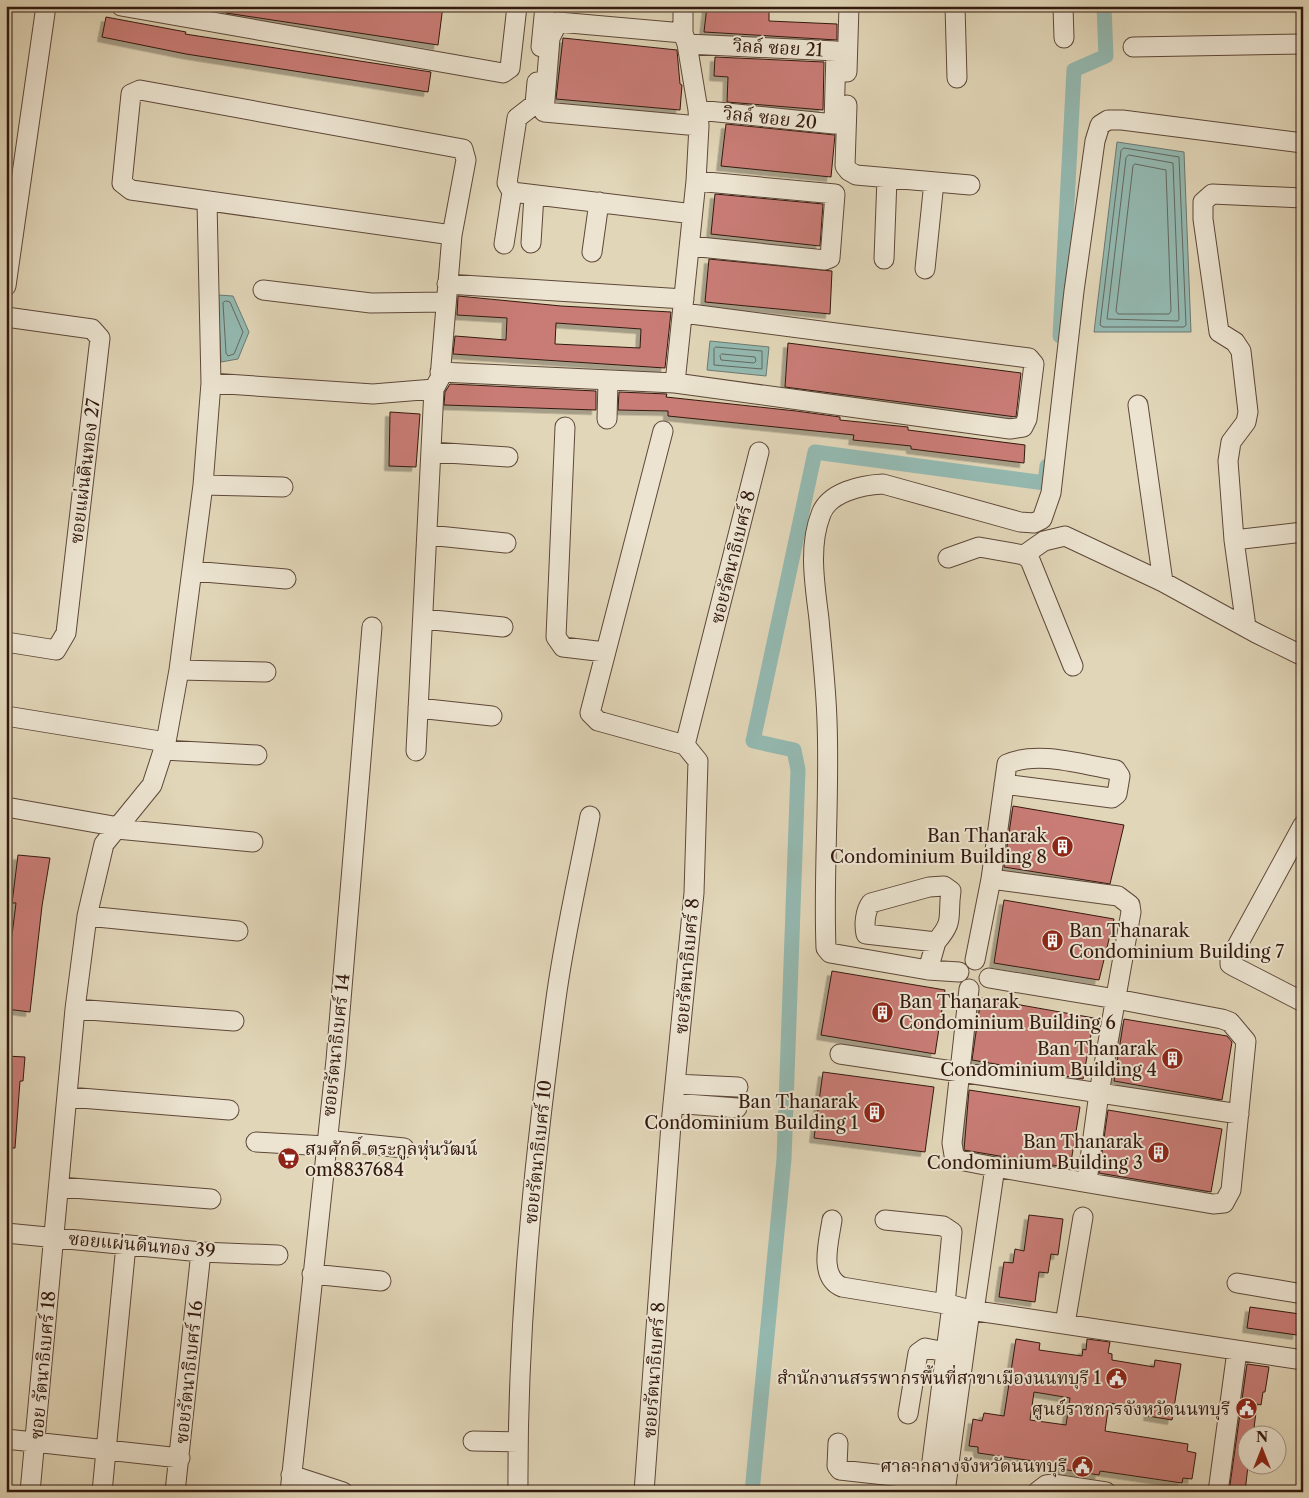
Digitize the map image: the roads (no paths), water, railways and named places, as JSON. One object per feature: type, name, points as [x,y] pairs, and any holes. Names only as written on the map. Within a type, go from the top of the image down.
[{"type":"street","points":[[6,286],[46,6]]},
{"type":"street","points":[[120,6],[503,73],[510,68],[517,6]]},
{"type":"street","points":[[504,244],[512,192],[507,183],[517,118],[535,104],[544,6]]},
{"type":"street","points":[[675,383],[696,181],[698,118],[685,38],[683,6]]},
{"type":"street","points":[[849,6],[845,166],[856,175],[970,185]]},
{"type":"street","points":[[955,6],[956,78]]},
{"type":"street","points":[[1063,6],[1064,38]]},
{"type":"street","points":[[685,38],[558,22],[550,38],[544,112],[698,118]]},
{"type":"street","name":"วิลล์ ซอย 21","points":[[685,38],[836,51],[834,86]]},
{"type":"street","points":[[1133,47],[1303,44]]},
{"type":"street","name":"วิลล์ ซอย 20","points":[[698,118],[834,124],[834,86]]},
{"type":"street","points":[[416,751],[437,380],[452,235],[466,160],[464,149],[140,90],[131,94],[122,183],[131,190],[452,235]]},
{"type":"street","points":[[959,972],[928,970],[830,953],[826,948],[824,902],[827,721],[814,572],[814,541],[822,511],[838,496],[868,485],[883,484],[1020,522],[1034,523],[1042,519],[1051,493],[1074,291],[1094,141],[1100,125],[1108,120],[1122,120],[1303,142]]},
{"type":"street","points":[[884,259],[887,178]]},
{"type":"street","points":[[690,246],[825,260],[830,258],[835,194],[696,181]]},
{"type":"street","points":[[926,269],[934,182]]},
{"type":"street","points":[[512,192],[686,213]]},
{"type":"street","points":[[1246,626],[1234,540],[1228,461],[1230,442],[1246,422],[1248,412],[1241,351],[1235,342],[1219,332],[1203,219],[1203,202],[1212,194],[1303,198]]},
{"type":"street","points":[[531,244],[534,195]]},
{"type":"street","name":"ซอย รัตนาธิเบศร์ 18","points":[[30,1492],[60,1187],[75,1009],[87,916],[104,844],[152,784],[165,746],[179,670],[203,485],[211,383],[207,202]]},
{"type":"street","points":[[592,252],[598,202]]},
{"type":"street","points":[[211,383],[373,394],[437,380],[608,380],[675,383],[1010,428],[1022,427],[1027,419],[1034,364],[1029,358],[684,306],[447,293],[371,302],[263,290]]},
{"type":"street","name":"ซอยแผ่นดินทอง 27","points":[[6,317],[92,329],[100,338],[66,633],[56,650],[6,642]]},
{"type":"street","points":[[607,419],[608,380]]},
{"type":"street","points":[[1138,405],[1163,582]]},
{"type":"street","points":[[565,427],[556,637],[563,647],[605,652]]},
{"type":"street","points":[[663,431],[590,712],[598,721],[686,745]]},
{"type":"street","points":[[432,452],[508,457]]},
{"type":"street","name":"ซอยรัตนาธิเบศร์ 8","points":[[644,1492],[673,1103],[694,893],[698,761],[686,745],[759,452]]},
{"type":"street","points":[[203,485],[283,487]]},
{"type":"street","points":[[1234,540],[1303,532]]},
{"type":"street","points":[[428,535],[506,543]]},
{"type":"street","points":[[1024,555],[1044,541],[1065,536],[1163,582],[1303,656]]},
{"type":"street","points":[[948,558],[979,548],[1024,555],[1030,560],[1073,666]]},
{"type":"street","points":[[192,571],[286,579]]},
{"type":"street","points":[[423,618],[503,627]]},
{"type":"street","name":"ซอยรัตนาธิเบศร์ 14","points":[[291,1484],[337,1050],[372,628]]},
{"type":"street","points":[[179,670],[266,672]]},
{"type":"street","points":[[418,708],[492,716]]},
{"type":"street","points":[[6,716],[165,746],[257,755]]},
{"type":"street","points":[[975,960],[991,878],[1004,784],[1007,764],[1019,759],[1028,758],[1116,770],[1120,776],[1117,794],[1112,798],[1004,784]]},
{"type":"street","points":[[6,807],[118,828],[252,842]]},
{"type":"street","name":"ซอยรัตนาธิเบศร์ 10","points":[[518,1492],[523,1305],[552,1033],[590,816]]},
{"type":"street","points":[[1302,827],[1230,959],[1230,964],[1303,1002]]},
{"type":"street","points":[[991,878],[1118,896],[1130,905],[1131,912],[1099,1093],[1087,1181]]},
{"type":"street","points":[[928,970],[936,942],[948,928],[950,892],[944,886],[929,887],[871,903],[868,906],[864,928],[866,934],[936,942]]},
{"type":"street","points":[[87,916],[238,932]]},
{"type":"street","points":[[975,960],[984,964],[989,973],[989,978],[979,990],[969,989],[961,983],[959,972],[965,964],[975,960]]},
{"type":"street","points":[[969,989],[953,1115],[952,1143],[954,1155],[960,1160],[995,1167],[1087,1181],[1213,1204],[1224,1203],[1229,1197],[1231,1190],[1246,1040],[1230,1022],[1116,999],[989,978]]},
{"type":"street","points":[[75,1009],[234,1021]]},
{"type":"street","points":[[840,1054],[1238,1114]]},
{"type":"street","points":[[675,1084],[738,1087]]},
{"type":"street","points":[[68,1098],[229,1110]]},
{"type":"street","points":[[673,1103],[738,1108]]},
{"type":"street","points":[[256,1142],[326,1146],[335,1141],[404,1148]]},
{"type":"street","points":[[838,1443],[837,1466],[840,1470],[929,1486],[942,1453],[962,1370],[995,1167]]},
{"type":"street","points":[[60,1187],[211,1198]]},
{"type":"street","points":[[1065,1324],[1084,1217]]},
{"type":"street","points":[[832,1220],[828,1261],[830,1278],[833,1283],[842,1287],[948,1304],[972,1311],[1303,1360]]},
{"type":"street","points":[[885,1220],[943,1226],[952,1232],[942,1453],[945,1492]]},
{"type":"street","name":"ซอยแผ่นดินทอง 39","points":[[6,1233],[201,1252],[278,1255]]},
{"type":"street","points":[[102,1492],[108,1450],[126,1245]]},
{"type":"street","name":"ซอยรัตนาธิเบศร์ 16","points":[[176,1492],[201,1252]]},
{"type":"street","points":[[312,1274],[381,1281]]},
{"type":"street","points":[[1237,1283],[1303,1294]]},
{"type":"street","points":[[908,1414],[918,1353],[925,1348],[962,1370]]},
{"type":"street","points":[[1218,1492],[1237,1351]]},
{"type":"street","points":[[6,1439],[180,1458]]},
{"type":"street","points":[[473,1441],[518,1442]]},
{"type":"street","points":[[291,1484],[343,1492]]},
{"type":"street","points":[[1037,1492],[1046,1485],[1053,1484],[1106,1492]]},
{"type":"water","points":[[1117,142],[1184,152],[1191,332],[1094,332]]},
{"type":"water","points":[[218,295],[233,296],[249,332],[238,359],[221,362]]},
{"type":"water","points":[[710,341],[769,347],[766,376],[707,370]]},
{"type":"waterway","points":[[1060,336],[1074,70],[1106,56],[1104,6]]},
{"type":"waterway","points":[[752,1492],[784,1159],[798,770],[794,750],[753,741],[815,452],[1045,483],[1047,466]]},
{"type":"place","name":"Ban Thanarak Condominium Building 8","points":[[1063,846]]},
{"type":"place","name":"Ban Thanarak Condominium Building 7","points":[[1053,941]]},
{"type":"place","name":"Ban Thanarak Condominium Building 6","points":[[883,1012]]},
{"type":"place","name":"Ban Thanarak Condominium Building 4","points":[[1173,1059]]},
{"type":"place","name":"Ban Thanarak Condominium Building 1","points":[[874,1112]]},
{"type":"place","name":"Ban Thanarak Condominium Building 3","points":[[1159,1152]]},
{"type":"place","name":"สมศักดิ์ ตระกูลหุ่นวัฒน์ om8837684","points":[[289,1159]]},
{"type":"place","name":"สำนักงานสรรพากรพื้นที่สาขาเมืองนนทบุรี 1","points":[[1117,1378]]},
{"type":"place","name":"ศูนย์ราชการจังหวัดนนทบุรี","points":[[1246,1409]]},
{"type":"place","name":"ศาลากลางจังหวัดนนทบุรี","points":[[1083,1466]]}]
